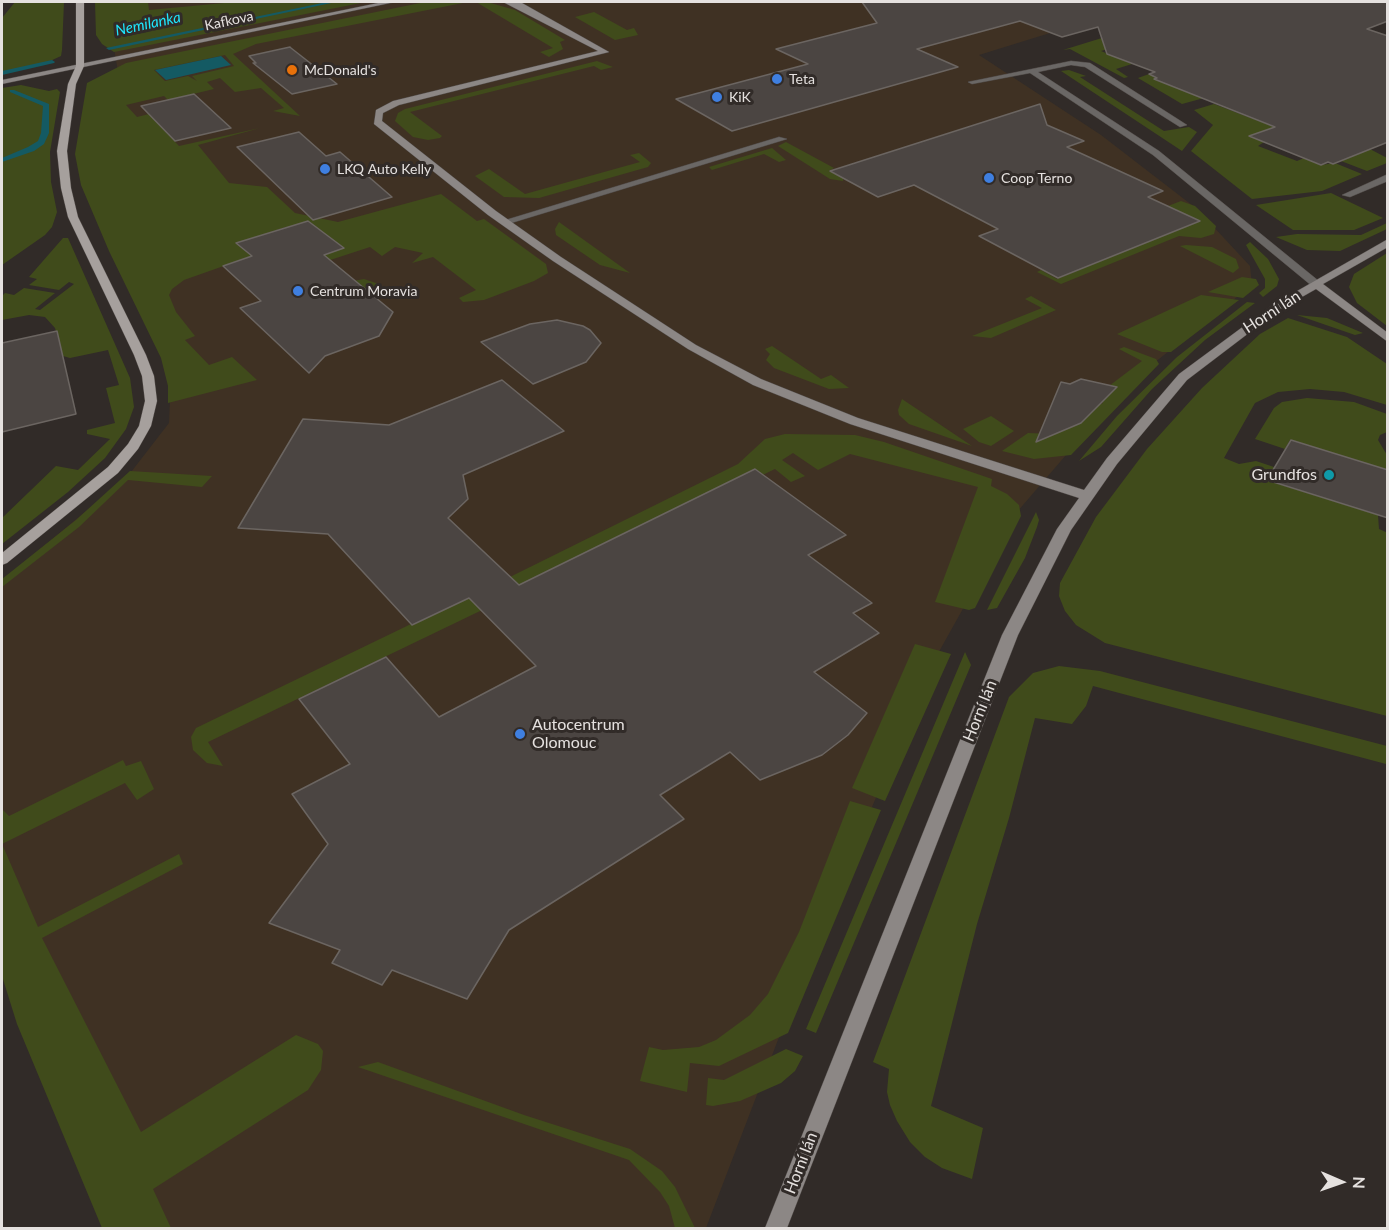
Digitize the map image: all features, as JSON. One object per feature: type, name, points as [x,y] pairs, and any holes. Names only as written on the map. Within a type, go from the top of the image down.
[{"type":"main road","points":[[2,560],[113,470],[133,446],[145,426],[151,401],[148,375],[73,217],[66,188],[62,151],[72,84],[80,66],[80,2]]},
{"type":"street","name":"Kafkova","points":[[2,82],[391,2]]},
{"type":"street","points":[[506,2],[517,3],[605,52],[396,103],[386,107],[376,117],[377,122],[504,222],[648,320],[757,382],[854,420],[1085,495]]},
{"type":"street","points":[[972,82],[1071,63],[1087,65],[1183,125]]},
{"type":"street","name":"Horní lán","points":[[1030,70],[1156,153],[1316,284]]},
{"type":"street","points":[[504,222],[782,139]]},
{"type":"street","points":[[1347,195],[1388,177]]},
{"type":"street","name":"Horní lán","points":[[776,1228],[1010,635],[1064,529],[1085,495],[1142,424],[1184,377],[1249,326],[1388,242]]},
{"type":"street","points":[[1316,284],[1388,339]]},
{"type":"shaded area","points":[[111,2],[1150,2],[979,55],[1101,135],[1197,209],[1250,266],[1252,285],[1154,363],[1091,426],[1017,512],[936,657],[825,917],[706,1228],[132,1228],[2,914],[2,581],[128,476],[169,423],[170,400],[155,285],[112,37]]},
{"type":"green space","points":[[15,2],[64,2],[61,56],[48,62],[2,73],[2,18]]},
{"type":"green space","points":[[95,2],[148,2],[149,10],[235,2],[366,2],[114,52],[102,44],[96,35]]},
{"type":"green space","points":[[425,2],[468,2],[256,44],[233,54],[300,116],[273,111],[284,108],[261,88],[235,92],[220,78],[207,82],[214,89],[168,100],[164,96],[126,105],[137,117],[149,114],[179,146],[260,128],[198,145],[229,183],[267,187],[295,213],[338,222],[441,194],[477,221],[484,219],[546,264],[548,273],[534,281],[484,300],[463,302],[459,298],[476,290],[433,257],[412,263],[423,253],[395,247],[382,256],[370,247],[321,263],[342,283],[364,279],[376,283],[386,291],[373,296],[295,265],[343,248],[302,240],[286,227],[237,243],[252,256],[184,280],[172,289],[169,295],[176,312],[195,336],[185,340],[209,365],[232,357],[257,380],[168,403],[168,386],[161,358],[109,251],[81,185],[75,154],[87,83],[126,63]],"holes":[[[225,55],[234,66],[192,76],[197,81],[188,76],[165,81],[154,70]]]},
{"type":"green space","points":[[476,2],[487,2],[515,10],[565,40],[560,42],[563,49],[549,57],[540,52],[553,48]]},
{"type":"green space","points":[[594,12],[627,30],[634,28],[638,35],[615,40],[575,17]]},
{"type":"green space","points":[[1173,16],[1124,44],[1101,51],[1132,64],[1116,69],[1128,77],[1124,78],[1070,49],[1063,50]]},
{"type":"green space","points":[[597,61],[613,67],[601,70],[594,66],[410,112],[442,136],[440,138],[428,140],[413,137],[395,121],[398,113],[405,109]]},
{"type":"green space","points":[[1069,70],[1086,76],[1080,77],[1164,131],[1189,127],[1197,132],[1182,151],[1061,71]]},
{"type":"green space","points":[[1149,74],[1157,77],[1155,79],[1204,98],[1182,104],[1138,78]]},
{"type":"green space","points":[[21,85],[49,91],[57,89],[60,92],[50,152],[51,182],[57,212],[52,227],[45,235],[2,265],[2,88]]},
{"type":"green space","points":[[1214,104],[1277,128],[1250,136],[1264,142],[1258,146],[1297,161],[1304,158],[1321,165],[1335,163],[1362,174],[1322,191],[1252,199],[1191,151],[1213,125],[1194,110]]},
{"type":"green space","points":[[786,142],[834,168],[829,171],[843,178],[843,181],[830,179],[778,146]]},
{"type":"green space","points":[[772,148],[786,160],[779,162],[764,154],[712,170],[709,167]]},
{"type":"green space","points":[[1370,149],[1387,158],[1387,163],[1367,171],[1341,161]]},
{"type":"green space","points":[[639,153],[651,163],[648,167],[539,198],[504,197],[475,176],[489,169],[525,194],[640,162],[630,155]]},
{"type":"green space","points":[[1331,193],[1383,218],[1354,230],[1293,230],[1256,205]]},
{"type":"green space","points":[[1181,201],[1195,206],[1216,226],[1214,234],[1201,238],[1179,236],[1061,284],[1037,272],[1041,270],[1057,279],[1199,221],[1168,206]]},
{"type":"green space","points":[[559,222],[630,273],[600,265],[556,235],[555,229]]},
{"type":"green space","points":[[1387,223],[1387,229],[1340,251],[1307,250],[1276,237],[1297,234],[1361,235]]},
{"type":"green space","points":[[63,238],[68,238],[130,378],[134,407],[126,429],[105,458],[68,492],[2,544],[2,518],[56,466],[78,470],[110,439],[87,434],[87,430],[115,423],[106,388],[119,385],[108,350],[70,358],[63,356],[55,328],[45,317],[29,315],[2,320],[2,296],[5,293],[14,295],[24,288],[55,293],[35,309],[40,310],[74,284],[69,282],[59,290],[29,285],[37,279],[29,277]]},
{"type":"green space","points":[[1250,242],[1268,259],[1279,279],[1277,286],[1263,297],[1259,293],[1265,288],[1265,279],[1246,245]]},
{"type":"green space","points":[[1180,246],[1212,247],[1236,259],[1239,268],[1233,273]]},
{"type":"green space","points":[[1387,253],[1387,326],[1357,303],[1349,287],[1354,274]]},
{"type":"green space","points":[[1242,277],[1256,279],[1259,285],[1243,298],[1208,292]]},
{"type":"green space","points":[[1201,295],[1239,300],[1171,352],[1162,352],[1117,334]]},
{"type":"green space","points":[[1031,296],[1056,310],[991,338],[972,336],[1042,308],[1025,299]]},
{"type":"green space","points":[[1247,302],[1255,303],[1205,340],[1152,389],[1101,447],[1079,461],[1117,416],[1177,357]]},
{"type":"green space","points":[[1297,315],[1327,318],[1363,333],[1355,335]]},
{"type":"green space","points":[[1288,318],[1347,337],[1387,364],[1387,405],[1344,392],[1310,389],[1278,392],[1255,403],[1224,458],[1239,464],[1256,461],[1274,467],[1269,481],[1378,515],[1379,529],[1388,533],[1387,716],[1105,643],[1076,625],[1065,611],[1059,596],[1060,583],[1096,517],[1147,449],[1202,388],[1260,334]]},
{"type":"green space","points":[[772,346],[821,379],[831,375],[849,388],[829,389],[774,368],[766,360],[770,354],[765,349]]},
{"type":"green space","points":[[1124,347],[1156,359],[1159,364],[1071,455],[1034,459],[1002,451],[1028,433],[1053,434],[1081,423],[1093,402],[1102,404],[1109,386],[1142,361],[1119,349]]},
{"type":"green space","points":[[1307,398],[1354,402],[1387,414],[1387,432],[1380,435],[1378,440],[1387,455],[1387,470],[1290,440],[1285,449],[1255,439],[1274,408],[1282,402]]},
{"type":"green space","points":[[902,399],[972,446],[909,424],[899,415],[898,410]]},
{"type":"green space","points":[[991,416],[1014,431],[991,446],[979,442],[963,429]]},
{"type":"green space","points":[[785,434],[855,435],[884,442],[992,479],[991,486],[1007,494],[1019,505],[1021,516],[975,608],[969,610],[935,602],[978,487],[850,454],[818,470],[793,453],[782,460],[805,476],[791,482],[775,469],[208,742],[223,766],[207,763],[193,750],[191,737],[196,728],[413,625],[738,464],[765,439]]},
{"type":"green space","points":[[130,471],[212,476],[202,487],[128,480],[79,527],[2,587],[2,579],[76,520]]},
{"type":"green space","points":[[1036,512],[1039,520],[1025,558],[997,608],[987,610]]},
{"type":"green space","points":[[915,644],[951,654],[885,801],[852,788]]},
{"type":"green space","points":[[965,652],[971,665],[816,1033],[806,1029]]},
{"type":"green space","points":[[1059,666],[1100,671],[1387,746],[1387,761],[1386,764],[1093,686],[1086,706],[1072,724],[1035,718],[1009,818],[977,924],[931,1106],[983,1128],[972,1179],[942,1168],[925,1157],[910,1142],[890,1105],[887,1092],[889,1069],[873,1062],[1009,697],[1033,673]]},
{"type":"green space","points":[[123,760],[126,766],[141,761],[154,789],[137,800],[125,783],[2,844],[2,809],[9,816]]},
{"type":"green space","points":[[850,801],[881,810],[788,1033],[719,1066],[690,1063],[687,1092],[640,1081],[649,1047],[663,1050],[699,1047],[716,1040],[750,1015],[768,994],[799,932]]},
{"type":"green space","points":[[2,844],[38,927],[179,854],[183,864],[42,938],[141,1132],[296,1035],[318,1044],[323,1051],[321,1070],[308,1090],[153,1189],[171,1228],[102,1228],[17,1024],[2,976]]},
{"type":"green space","points":[[786,1049],[803,1056],[795,1071],[781,1083],[740,1101],[713,1106],[706,1105],[708,1078],[724,1080]]},
{"type":"green space","points":[[378,1062],[524,1115],[630,1149],[662,1171],[675,1187],[695,1228],[675,1228],[669,1206],[660,1192],[629,1160],[358,1067]]},
{"type":"water","points":[[221,56],[231,65],[166,80],[155,70]]},
{"type":"building","points":[[862,2],[1388,2],[1388,21],[1367,29],[1388,36],[1388,142],[1333,164],[1328,162],[1321,165],[1249,136],[1275,127],[1154,79],[1157,78],[1149,74],[1155,72],[1107,54],[1098,27],[1062,37],[1020,21],[917,49],[958,67],[732,131],[676,99],[808,64],[776,49],[877,23]]},
{"type":"building","name":"McDonald's","points":[[290,47],[337,84],[292,94],[253,63],[256,63],[249,56]]},
{"type":"building","points":[[194,94],[231,128],[175,141],[141,106]]},
{"type":"building","name":"Coop Terno","points":[[1040,104],[1047,125],[1084,141],[1067,147],[1163,191],[1148,197],[1200,221],[1058,278],[979,236],[998,229],[914,185],[878,197],[830,171]]},
{"type":"building","name":"LKQ Auto Kelly","points":[[299,132],[326,156],[340,152],[392,197],[313,220],[237,147]]},
{"type":"building","name":"Centrum Moravia","points":[[308,221],[344,248],[324,255],[393,312],[379,336],[325,356],[309,373],[240,308],[261,301],[223,266],[252,256],[236,243]]},
{"type":"building","points":[[557,320],[583,326],[590,330],[601,343],[586,362],[533,384],[481,342],[530,324]]},
{"type":"building","points":[[57,331],[76,414],[2,432],[2,343]]},
{"type":"building","points":[[1081,379],[1117,387],[1081,423],[1036,442],[1061,382],[1070,384]]},
{"type":"building","name":"Autocentrum Olomouc","points":[[502,380],[564,431],[463,475],[468,499],[448,518],[519,585],[755,469],[846,535],[808,555],[872,603],[853,613],[879,633],[814,672],[867,713],[848,735],[822,755],[760,780],[730,752],[660,795],[684,819],[509,930],[467,999],[392,970],[382,985],[332,963],[340,950],[269,923],[328,844],[292,794],[350,764],[299,699],[386,657],[439,717],[536,666],[469,598],[412,625],[328,534],[238,528],[303,419],[389,425]]},
{"type":"building","name":"Grundfos","points":[[1291,440],[1388,470],[1388,518],[1267,480]]},
{"type":"waterway","name":"Nemilanka","points":[[109,48],[333,2]]},
{"type":"waterway","name":"Nemilanka","points":[[2,73],[52,62]]},
{"type":"waterway","points":[[2,160],[31,149],[41,142],[45,133],[47,105],[12,91]]},
{"type":"place","name":"McDonald's","points":[[292,70]]},
{"type":"place","name":"Teta","points":[[777,79]]},
{"type":"place","name":"KiK","points":[[717,97]]},
{"type":"place","name":"LKQ Auto Kelly","points":[[325,169]]},
{"type":"place","name":"Coop Terno","points":[[989,178]]},
{"type":"place","name":"Centrum Moravia","points":[[298,291]]},
{"type":"place","name":"Grundfos","points":[[1329,475]]},
{"type":"place","name":"Autocentrum Olomouc","points":[[520,734]]}]
